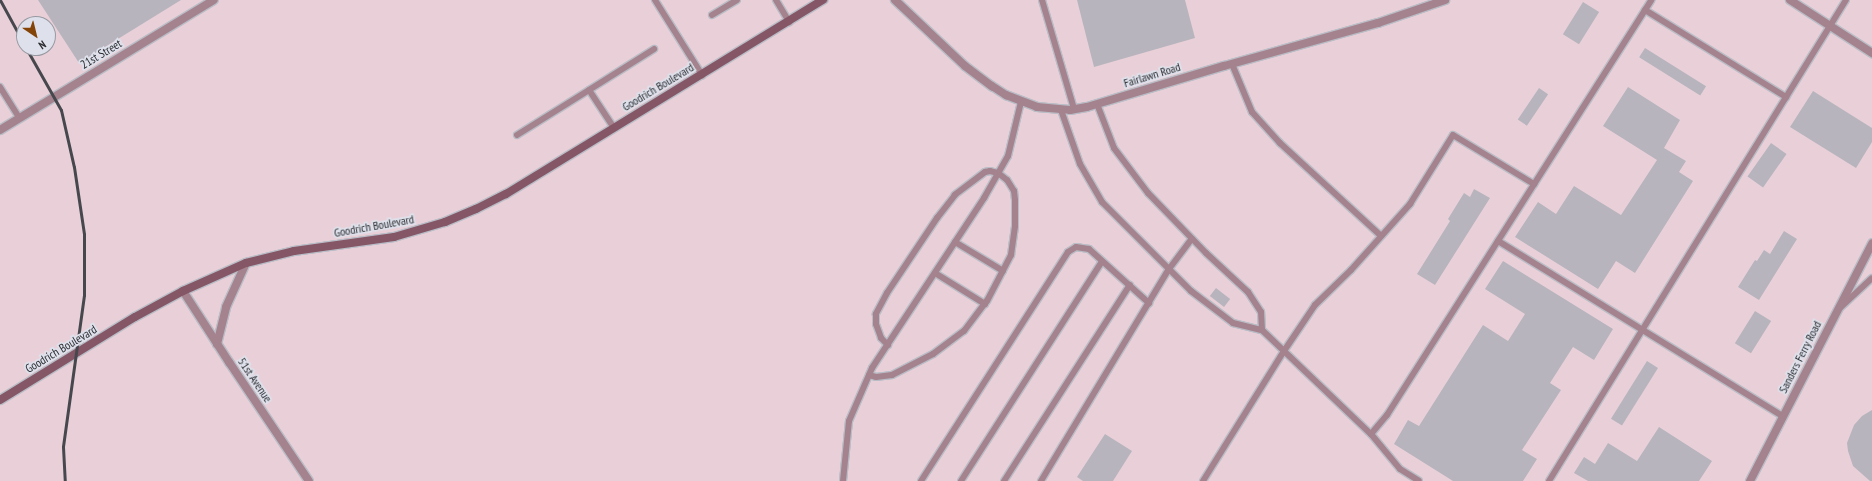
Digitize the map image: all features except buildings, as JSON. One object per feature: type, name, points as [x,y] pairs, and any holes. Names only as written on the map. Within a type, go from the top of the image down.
[{"type":"street","name":"21st Street","points":[[0,130],[214,0]]},
{"type":"street","name":"Goodrich Boulevard","points":[[0,400],[135,317],[183,291],[246,263],[294,251],[394,237],[444,222],[506,194],[823,0]]},
{"type":"street","name":"Fairlawn Road","points":[[895,0],[965,66],[992,86],[1021,102],[1037,107],[1061,110],[1097,104],[1378,23],[1444,0]]},
{"type":"street","points":[[1790,0],[1872,53]]},
{"type":"street","name":"Sanders Ferry Road","points":[[1750,481],[1872,244]]},
{"type":"street","points":[[217,344],[226,307],[246,263]]},
{"type":"street","name":"51st Avenue","points":[[183,291],[309,481]]},
{"type":"lane","points":[[655,0],[702,75]]},
{"type":"lane","points":[[712,15],[737,0]]},
{"type":"lane","points":[[776,0],[789,22]]},
{"type":"lane","points":[[1042,0],[1074,109]]},
{"type":"lane","points":[[1371,434],[1387,415],[1651,0]]},
{"type":"lane","points":[[1549,481],[1846,0]]},
{"type":"lane","points":[[1645,10],[1786,97]]},
{"type":"lane","points":[[517,135],[654,49]]},
{"type":"lane","points":[[1232,64],[1252,112],[1280,143],[1381,236]]},
{"type":"lane","points":[[0,87],[19,118]]},
{"type":"lane","points":[[589,90],[614,128]]},
{"type":"lane","points":[[843,481],[850,421],[869,375],[955,242],[1008,156],[1021,102]]},
{"type":"lane","points":[[1097,104],[1114,148],[1148,193],[1192,239],[1248,292],[1261,312],[1262,330]]},
{"type":"lane","points":[[1061,110],[1080,164],[1102,202],[1191,291],[1233,323],[1262,330],[1371,434],[1400,469],[1419,481]]},
{"type":"lane","points":[[1203,481],[1284,351],[1316,305],[1351,270],[1410,204],[1453,135],[1534,184]]},
{"type":"lane","points":[[869,375],[876,377],[892,375],[933,354],[964,331],[985,304],[1011,255],[1015,226],[1016,200],[1007,180],[998,173],[985,172],[955,195],[937,218],[887,292],[876,314],[876,324],[881,338],[888,345]]},
{"type":"lane","points":[[1041,481],[1169,270],[1192,239]]},
{"type":"lane","points":[[1498,241],[1784,416]]},
{"type":"lane","points":[[955,242],[1002,271]]},
{"type":"lane","points":[[921,481],[1068,252],[1076,248],[1083,247],[1089,249],[1149,303]]},
{"type":"lane","points":[[961,481],[1102,261]]},
{"type":"lane","points":[[935,273],[985,304]]},
{"type":"lane","points":[[1838,310],[1872,278]]},
{"type":"lane","points":[[1004,481],[1130,285]]},
{"type":"shaded area","points":[[0,0],[1872,0],[1872,481],[0,481],[0,130],[2,128],[0,124]]},
{"type":"railway","points":[[0,0],[16,29]]},
{"type":"railway","points":[[31,56],[61,110],[74,167],[84,234],[84,295],[63,447],[65,481]]}]
